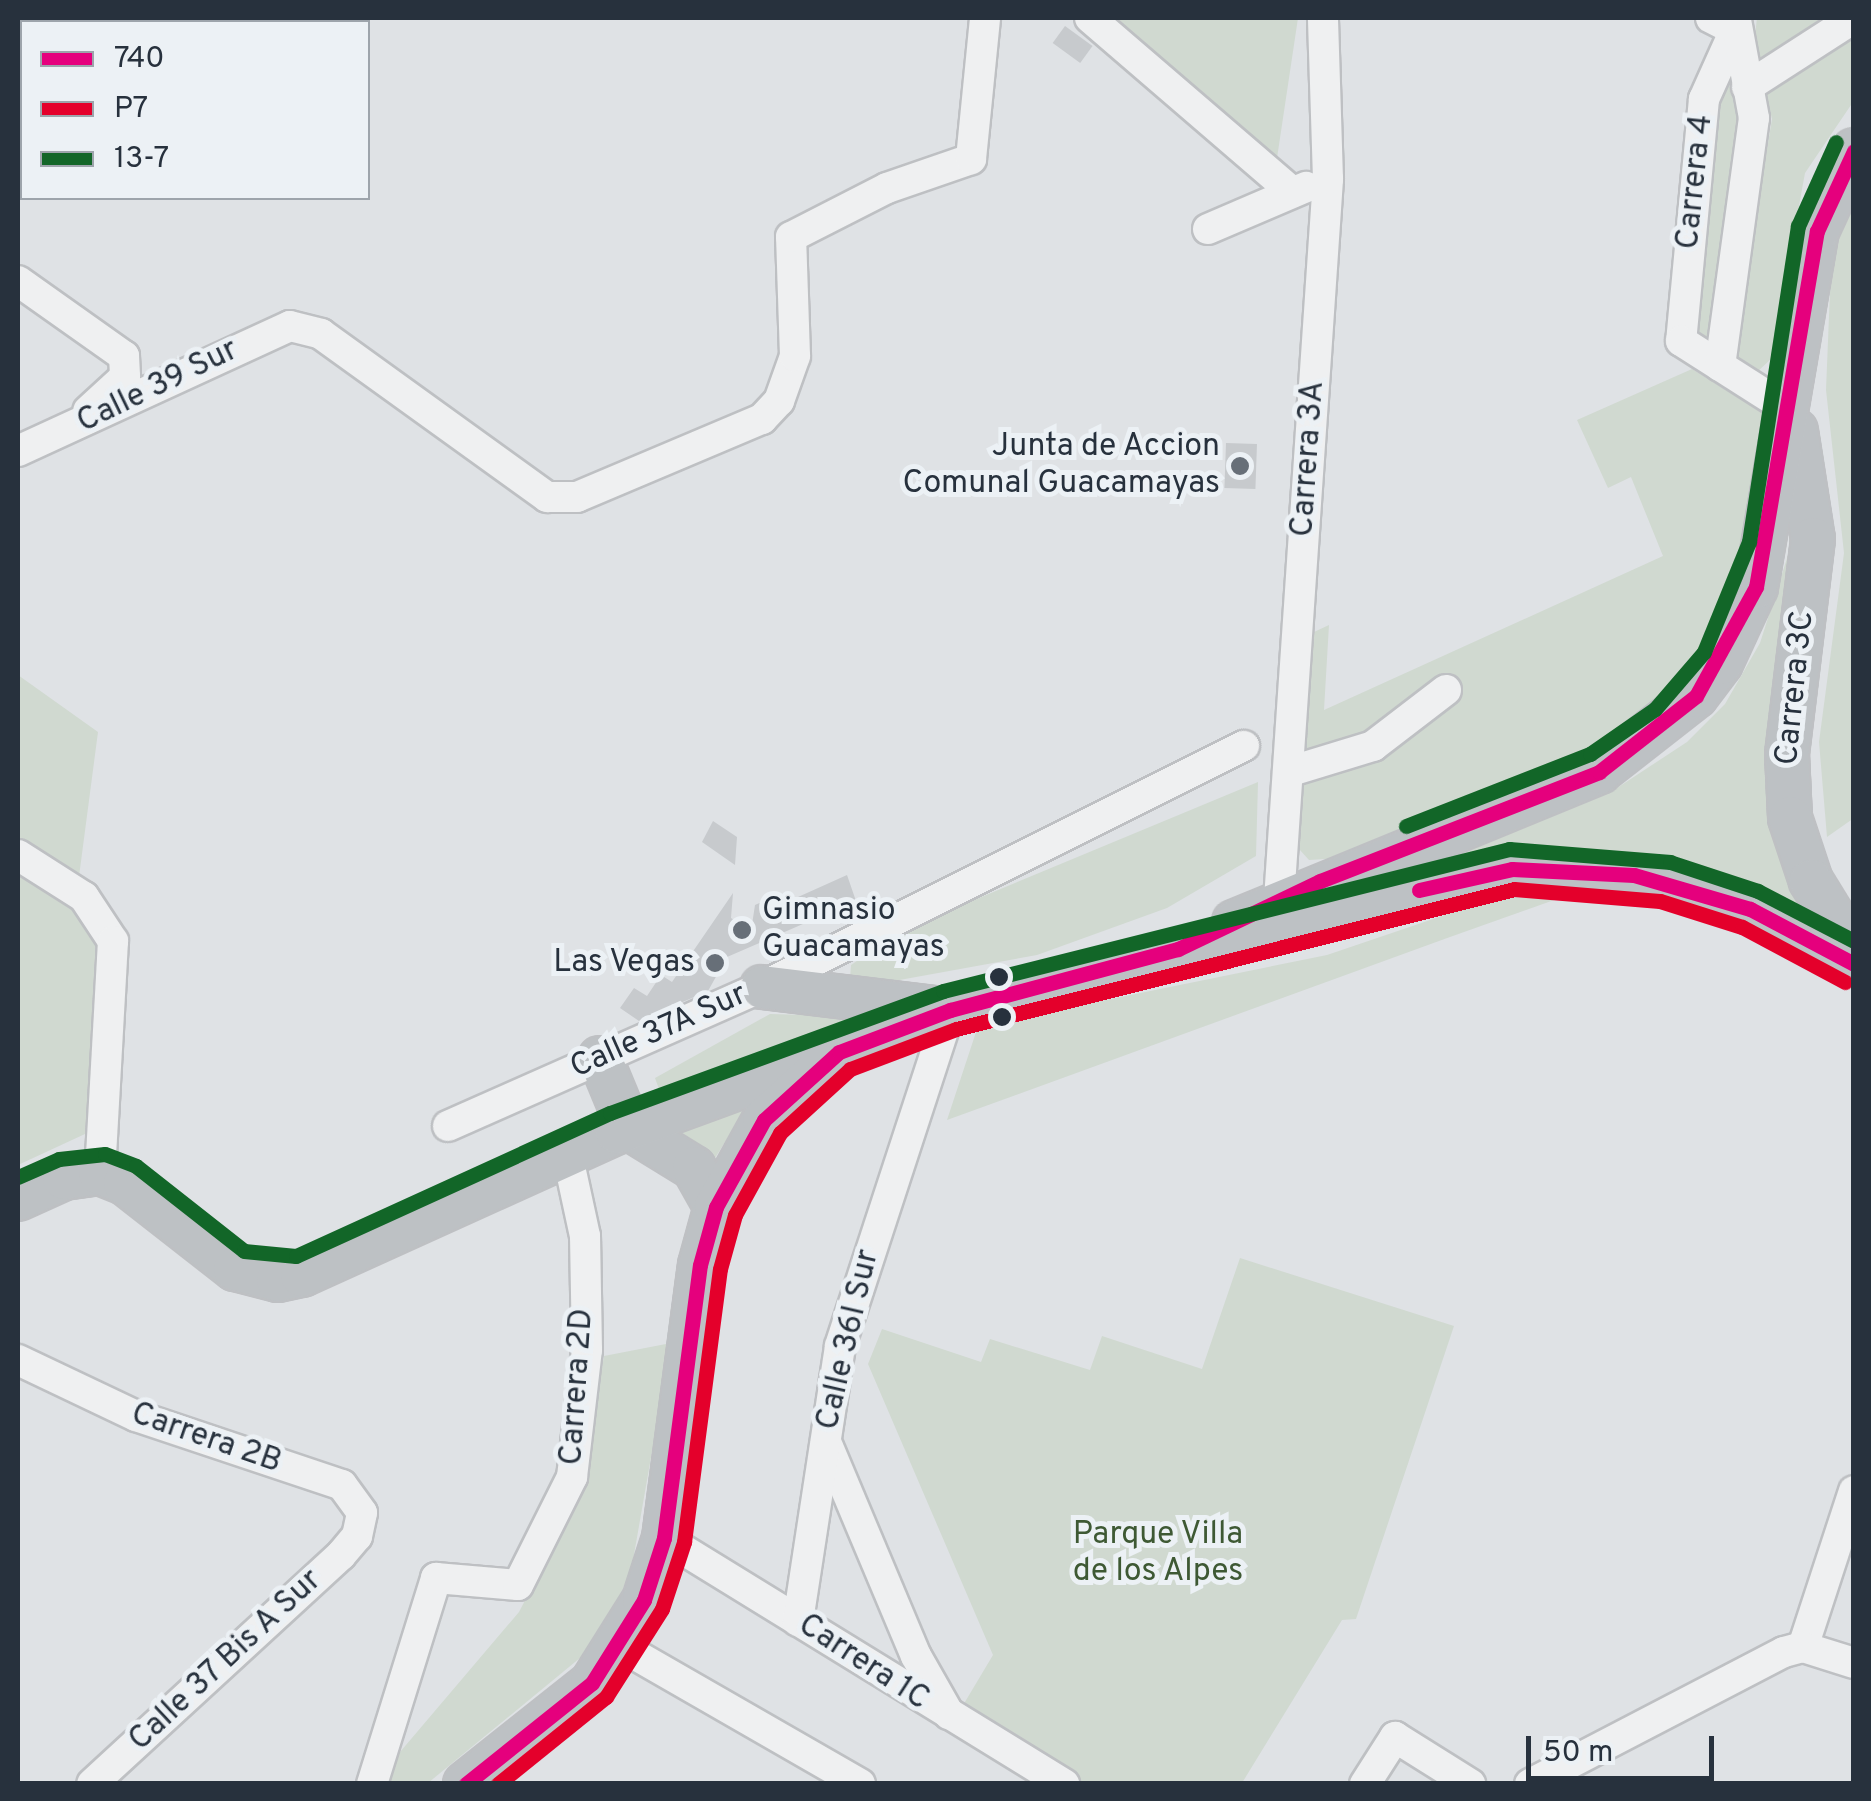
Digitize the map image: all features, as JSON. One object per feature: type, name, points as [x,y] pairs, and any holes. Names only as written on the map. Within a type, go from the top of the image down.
[{"type":"main road","points":[[1178,948],[1279,900],[1599,772],[1668,724],[1722,663],[1743,624],[1768,547],[1817,231],[1854,150]]},
{"type":"main road","name":"Carrera 3C","points":[[1791,412],[1813,526],[1786,754],[1790,818],[1811,882],[1854,951]]},
{"type":"main road","points":[[18,1199],[64,1178],[100,1172],[126,1183],[236,1268],[278,1280],[567,1152],[950,1010],[1178,948],[1327,920],[1470,876],[1542,867],[1690,888],[1854,964]]},
{"type":"main road","points":[[762,987],[950,1010]]},
{"type":"main road","points":[[465,1784],[592,1683],[620,1646],[664,1538],[700,1265],[716,1207],[764,1120],[839,1052]]},
{"type":"main road","points":[[600,1058],[629,1128],[694,1168],[716,1207]]},
{"type":"street","name":"Calle 39 Sur","points":[[18,451],[274,330],[298,326],[346,351],[510,474],[548,497],[577,497],[762,419],[779,401],[795,356],[791,237],[887,188],[970,159],[985,18]]},
{"type":"street","points":[[1090,18],[1292,192]]},
{"type":"street","name":"Carrera 3A","points":[[1279,900],[1328,178],[1323,18]]},
{"type":"street","points":[[1747,87],[1854,18]]},
{"type":"street","points":[[1728,22],[1754,118],[1720,366],[1791,412]]},
{"type":"street","name":"Carrera 4","points":[[1720,366],[1681,341],[1704,99],[1728,22]]},
{"type":"street","points":[[1208,229],[1328,178]]},
{"type":"street","points":[[18,281],[124,356],[128,370],[88,405],[91,419]]},
{"type":"street","points":[[1288,772],[1373,746],[1446,690]]},
{"type":"street","name":"Calle 37A Sur","points":[[448,1126],[762,987],[1244,746]]},
{"type":"street","points":[[18,855],[84,898],[115,952],[100,1172]]},
{"type":"street","name":"Calle 36I Sur","points":[[798,1622],[826,1440],[856,1286],[950,1010]]},
{"type":"street","name":"Carrera 2D","points":[[367,1778],[436,1578],[518,1585],[572,1477],[587,1350],[585,1236],[567,1152]]},
{"type":"street","name":"Carrera 2B","points":[[18,1360],[136,1416],[342,1485],[361,1507],[357,1536]]},
{"type":"street","points":[[826,1440],[916,1656],[953,1721]]},
{"type":"street","points":[[1803,1647],[1854,1492]]},
{"type":"street","name":"Calle 37 Bis A Sur","points":[[95,1782],[357,1536]]},
{"type":"street","name":"Carrera 1C","points":[[664,1538],[953,1721],[1064,1784]]},
{"type":"street","points":[[620,1646],[860,1784]]},
{"type":"street","points":[[1530,1784],[1803,1647],[1854,1663]]},
{"type":"street","points":[[1365,1784],[1395,1738],[1470,1784]]},
{"type":"green space","points":[[1117,18],[1298,18],[1277,158],[1166,68]]},
{"type":"green space","points":[[1757,18],[1853,18],[1853,102],[1805,173],[1771,359],[1756,373],[1733,354],[1772,119],[1754,44]]},
{"type":"green space","points":[[1730,58],[1742,121],[1712,351],[1691,330],[1706,130]]},
{"type":"green space","points":[[1853,180],[1854,818],[1827,837],[1819,742],[1844,553],[1826,390],[1832,248]]},
{"type":"green space","points":[[1692,369],[1770,417],[1736,604],[1674,697],[1562,773],[1341,858],[1309,860],[1299,849],[1297,815],[1314,632],[1329,625],[1324,710],[1663,556],[1631,477],[1608,488],[1577,420]]},
{"type":"green space","points":[[1797,527],[1813,920],[1662,863],[1607,854],[1551,853],[1397,874],[1617,788],[1687,742],[1725,704],[1760,643]]},
{"type":"green space","points":[[18,675],[98,732],[75,907],[104,935],[85,1134],[18,1165]]},
{"type":"green space","points":[[1258,782],[1256,856],[1167,908],[1037,955],[883,983],[850,979],[851,965],[902,930]]},
{"type":"green space","points":[[1585,889],[947,1120],[978,1026],[1327,955],[1498,897]]},
{"type":"green space","points":[[770,1014],[843,1016],[846,1023],[659,1089],[655,1078]]},
{"type":"green space","points":[[757,1091],[715,1158],[674,1131]]},
{"type":"green space","name":"Parque Villa de los Alpes","points":[[1240,1258],[1454,1326],[1356,1619],[1342,1620],[1242,1783],[1062,1783],[953,1722],[993,1655],[868,1364],[882,1329],[981,1362],[990,1339],[1090,1370],[1102,1336],[1202,1369]]},
{"type":"green space","points":[[671,1343],[632,1566],[603,1639],[428,1783],[384,1784],[389,1765],[519,1612],[580,1495],[604,1356]]},
{"type":"building","points":[[1065,26],[1093,46],[1080,63],[1053,43]]},
{"type":"building","name":"Junta de Accion Comunal Guacamayas","points":[[1226,443],[1257,444],[1255,489],[1224,488]]},
{"type":"building","points":[[713,821],[737,837],[735,865],[702,842]]},
{"type":"building","points":[[847,875],[856,901],[727,957],[708,991],[639,1021],[620,1008],[634,988],[647,996],[661,975],[672,982],[733,893],[731,918],[751,931],[755,905],[775,896],[778,906]]},
{"type":"transit line","name":"13-7","points":[[1406,826],[1590,754],[1655,709],[1704,652],[1749,542],[1798,226],[1836,142]]},
{"type":"transit line","name":"740","points":[[466,1784],[592,1683],[644,1600],[664,1538],[700,1265],[716,1207],[764,1120],[839,1052],[950,1010],[1178,949],[1320,881],[1599,772],[1696,696],[1756,587],[1817,231],[1854,151]]},
{"type":"transit line","name":"13-7","points":[[18,1177],[59,1159],[105,1154],[136,1166],[244,1251],[296,1256],[610,1113],[943,991],[1509,849],[1670,862],[1758,891],[1854,941]]},
{"type":"transit line","name":"740","points":[[1419,890],[1512,869],[1634,875],[1750,909],[1854,964]]},
{"type":"transit line","name":"P7","points":[[498,1784],[606,1697],[662,1609],[684,1542],[720,1269],[735,1215],[780,1133],[850,1069],[956,1029],[1514,889],[1660,901],[1742,927],[1845,982]]},
{"type":"place","name":"Junta de Accion Comunal Guacamayas","points":[[1240,466]]},
{"type":"place","name":"Gimnasio Guacamayas","points":[[742,930]]},
{"type":"place","name":"Las Vegas","points":[[715,963]]}]
